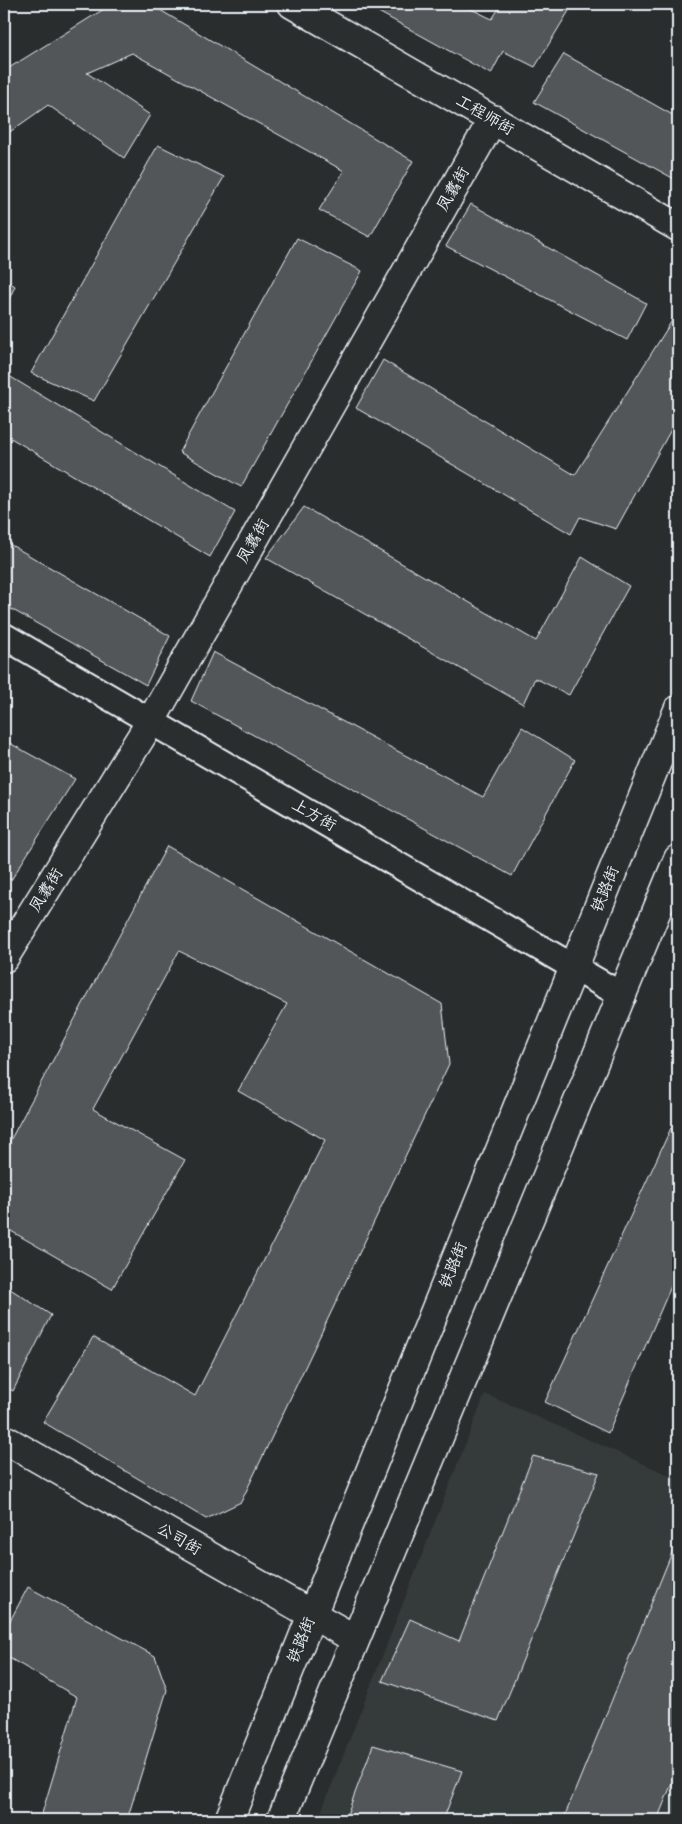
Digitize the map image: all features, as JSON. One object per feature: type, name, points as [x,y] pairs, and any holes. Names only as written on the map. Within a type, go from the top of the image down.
[{"type":"main road","name":"工程师街","points":[[292,4],[678,227]]},
{"type":"main road","name":"凤翥街","points":[[4,958],[151,721],[493,119]]},
{"type":"main road","name":"铁路街","points":[[229,1820],[678,710]]},
{"type":"main road","points":[[281,1820],[678,859]]},
{"type":"main road","name":"公司街","points":[[4,1439],[355,1639]]},
{"type":"street","name":"上方街","points":[[4,636],[623,996]]},
{"type":"shaded area","points":[[485,1394],[678,1479],[678,1820],[318,1820]]},
{"type":"building","points":[[112,4],[150,4],[413,161],[370,237],[319,210],[344,171],[132,53],[87,73],[150,115],[124,158],[48,105],[4,136],[4,71]]},
{"type":"building","points":[[364,4],[461,4],[492,19],[502,4],[573,4],[535,67],[503,51],[491,74]]},
{"type":"building","points":[[564,54],[678,118],[678,181],[534,102]]},
{"type":"building","points":[[158,145],[224,177],[94,401],[31,373]]},
{"type":"building","points":[[471,204],[646,303],[627,340],[446,246]]},
{"type":"building","points":[[297,238],[362,271],[241,487],[179,452]]},
{"type":"building","points":[[4,279],[15,286],[4,310]]},
{"type":"building","points":[[673,319],[678,322],[678,417],[616,529],[580,517],[571,534],[356,408],[383,360],[575,475]]},
{"type":"building","points":[[4,373],[235,512],[210,557],[4,434]]},
{"type":"building","points":[[304,507],[536,641],[582,557],[629,586],[569,695],[535,678],[523,704],[266,558]]},
{"type":"building","points":[[4,541],[170,636],[146,685],[4,605]]},
{"type":"building","points":[[213,652],[483,797],[522,727],[575,760],[512,876],[191,701]]},
{"type":"building","points":[[4,740],[75,779],[11,880],[4,876]]},
{"type":"building","points":[[167,846],[442,1004],[449,1064],[241,1502],[206,1519],[43,1422],[93,1337],[195,1396],[325,1140],[238,1091],[287,1004],[179,951],[93,1109],[185,1160],[112,1289],[4,1227],[4,1152]]},
{"type":"building","points":[[671,1128],[678,1131],[678,1270],[608,1433],[545,1402]]},
{"type":"building","points":[[4,1285],[51,1315],[13,1391],[4,1386]]},
{"type":"building","points":[[533,1456],[599,1473],[498,1721],[382,1681],[410,1619],[459,1641]]},
{"type":"building","points":[[673,1550],[678,1553],[678,1768],[657,1820],[563,1820]]},
{"type":"building","points":[[28,1587],[155,1656],[167,1690],[127,1820],[40,1820],[77,1697],[4,1655],[4,1632]]},
{"type":"building","points":[[373,1745],[462,1771],[443,1820],[345,1820]]}]
